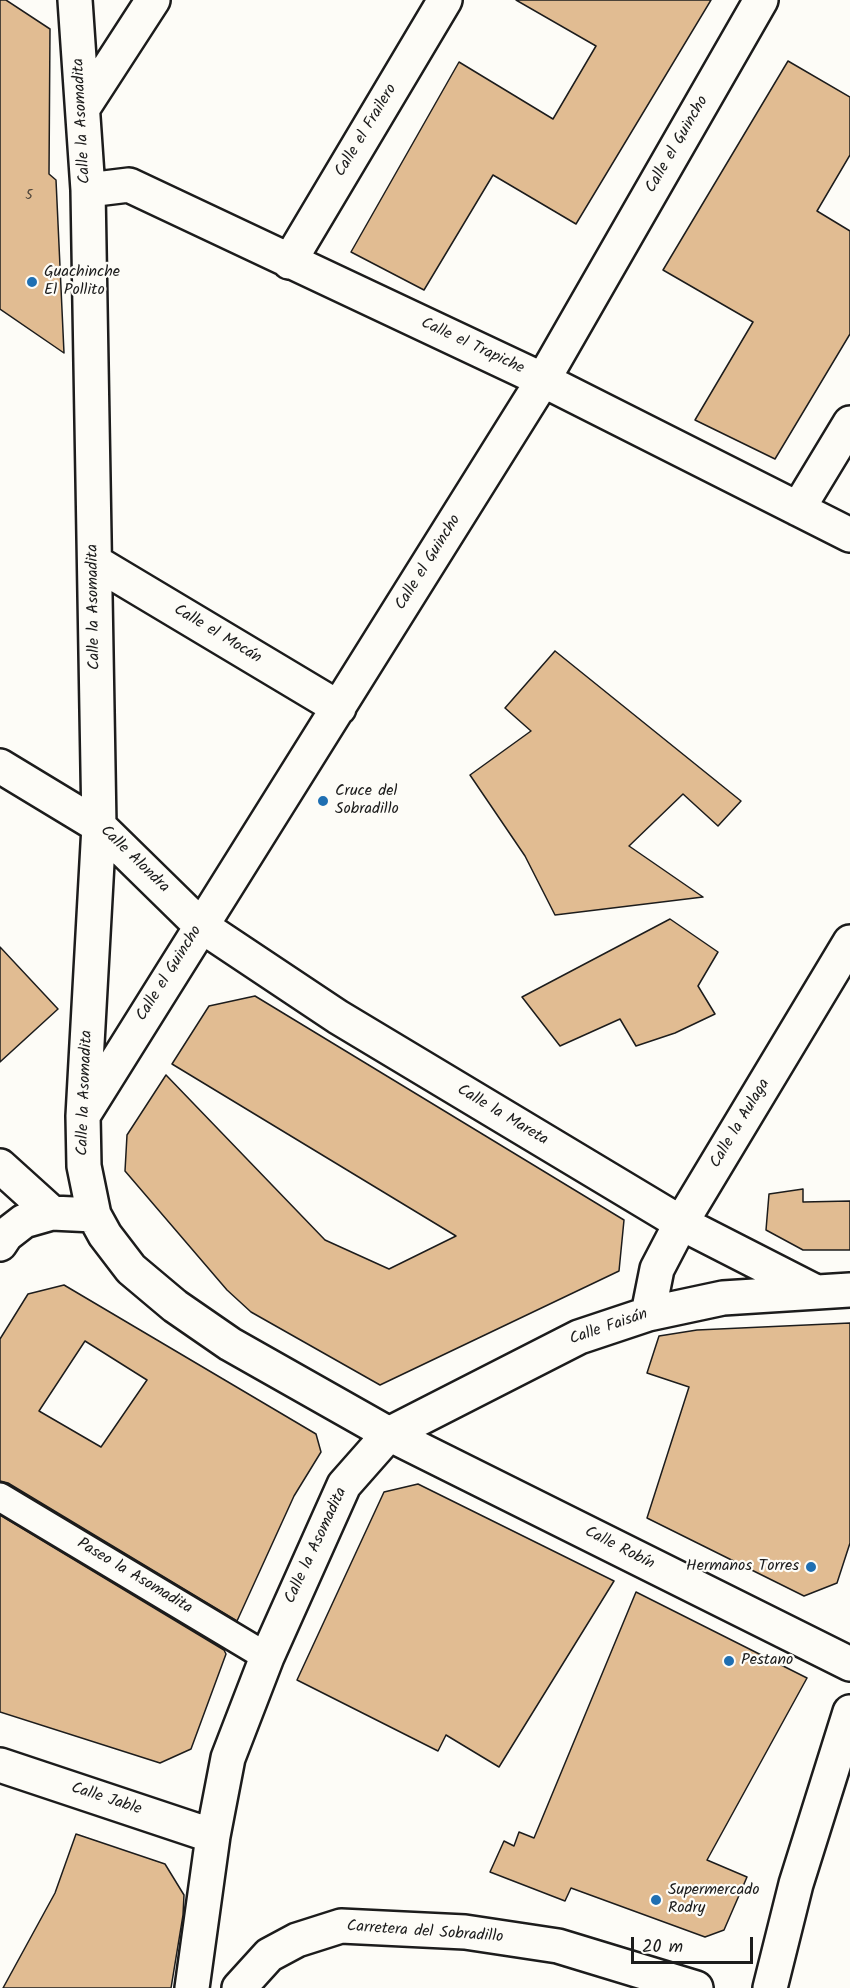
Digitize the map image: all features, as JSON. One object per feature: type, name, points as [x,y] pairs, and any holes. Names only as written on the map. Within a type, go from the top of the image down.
[{"type":"street","name":"Calle la Asomadita","points":[[75,0],[87,190],[95,562],[99,826],[83,1116],[84,1166],[94,1215],[130,1269],[175,1306],[230,1344],[389,1434],[344,1485],[267,1657],[228,1758],[213,1836],[192,1988]]},
{"type":"street","points":[[83,108],[153,0]]},
{"type":"street","name":"Calle el Frailero","points":[[290,262],[445,0]]},
{"type":"street","name":"Calle el Guincho","points":[[83,1116],[200,925],[339,708],[543,380],[761,0]]},
{"type":"street","name":"Calle el Trapiche","points":[[87,190],[129,185],[543,380],[850,535]]},
{"type":"street","points":[[798,510],[850,423]]},
{"type":"street","name":"Calle el Mocán","points":[[95,562],[339,708]]},
{"type":"street","name":"Calle Alondra","points":[[0,766],[99,826],[200,925]]},
{"type":"street","name":"Calle la Mareta","points":[[200,925],[338,1017],[681,1223],[814,1291]]},
{"type":"street","name":"Calle la Aulaga","points":[[648,1314],[657,1269],[681,1223],[850,942]]},
{"type":"street","points":[[0,1166],[52,1213]]},
{"type":"street","points":[[0,1244],[6,1235],[24,1221],[52,1213],[94,1215]]},
{"type":"street","name":"Calle Faisán","points":[[389,1434],[579,1337],[648,1314],[723,1298],[850,1290]]},
{"type":"street","name":"Calle Robín","points":[[389,1434],[850,1664]]},
{"type":"street","name":"Paseo la Asomadita","points":[[0,1497],[267,1657]]},
{"type":"street","points":[[770,1988],[796,1884],[850,1712]]},
{"type":"street","name":"Calle Jable","points":[[0,1765],[213,1836]]},
{"type":"street","name":"Carretera del Sobradillo","points":[[239,1988],[268,1955],[297,1940],[341,1926],[465,1932],[558,1946],[696,1988]]},
{"type":"building","points":[[0,0],[6,0],[50,29],[49,174],[56,180],[64,353],[0,309]]},
{"type":"building","points":[[516,0],[711,0],[576,224],[493,175],[424,290],[351,252],[459,62],[553,119],[596,46]]},
{"type":"building","points":[[788,61],[850,97],[850,155],[817,211],[850,231],[850,334],[775,459],[695,420],[753,322],[663,270]]},
{"type":"building","points":[[555,651],[741,801],[718,826],[683,794],[629,846],[703,897],[555,915],[525,856],[470,775],[531,731],[505,708]]},
{"type":"building","points":[[670,919],[718,952],[698,986],[715,1014],[675,1033],[636,1046],[620,1019],[560,1046],[522,997]]},
{"type":"building","points":[[0,947],[58,1009],[0,1062]]},
{"type":"building","points":[[255,996],[624,1220],[619,1271],[380,1385],[251,1312],[227,1290],[125,1171],[127,1135],[166,1075],[325,1240],[389,1269],[456,1236],[172,1064],[209,1006]]},
{"type":"building","points":[[803,1189],[803,1202],[850,1201],[850,1250],[803,1250],[766,1230],[769,1194]]},
{"type":"building","points":[[64,1285],[316,1434],[321,1452],[294,1496],[237,1621],[8,1483],[0,1481],[0,1339],[28,1294]],"holes":[[[85,1341],[147,1380],[101,1447],[39,1411]]]},
{"type":"building","points":[[850,1323],[850,1543],[837,1583],[804,1596],[647,1518],[689,1387],[647,1373],[659,1336],[697,1330]]},
{"type":"building","points":[[418,1484],[614,1581],[499,1767],[446,1735],[438,1751],[297,1680],[384,1492]]},
{"type":"building","points":[[0,1515],[224,1650],[226,1654],[191,1749],[160,1763],[0,1712]]},
{"type":"building","points":[[636,1592],[807,1678],[707,1860],[747,1877],[724,1930],[705,1937],[571,1888],[565,1901],[490,1872],[504,1841],[514,1846],[519,1832],[534,1838]]},
{"type":"building","points":[[76,1834],[165,1864],[184,1895],[171,1988],[3,1988],[55,1893]]},
{"type":"place","name":"Guachinche El Pollito","points":[[32,282]]},
{"type":"place","name":"Cruce del Sobradillo","points":[[323,801]]},
{"type":"place","name":"Hermanos Torres","points":[[811,1567]]},
{"type":"place","name":"Pestano","points":[[729,1661]]},
{"type":"place","name":"Supermercado Rodry","points":[[656,1900]]}]
